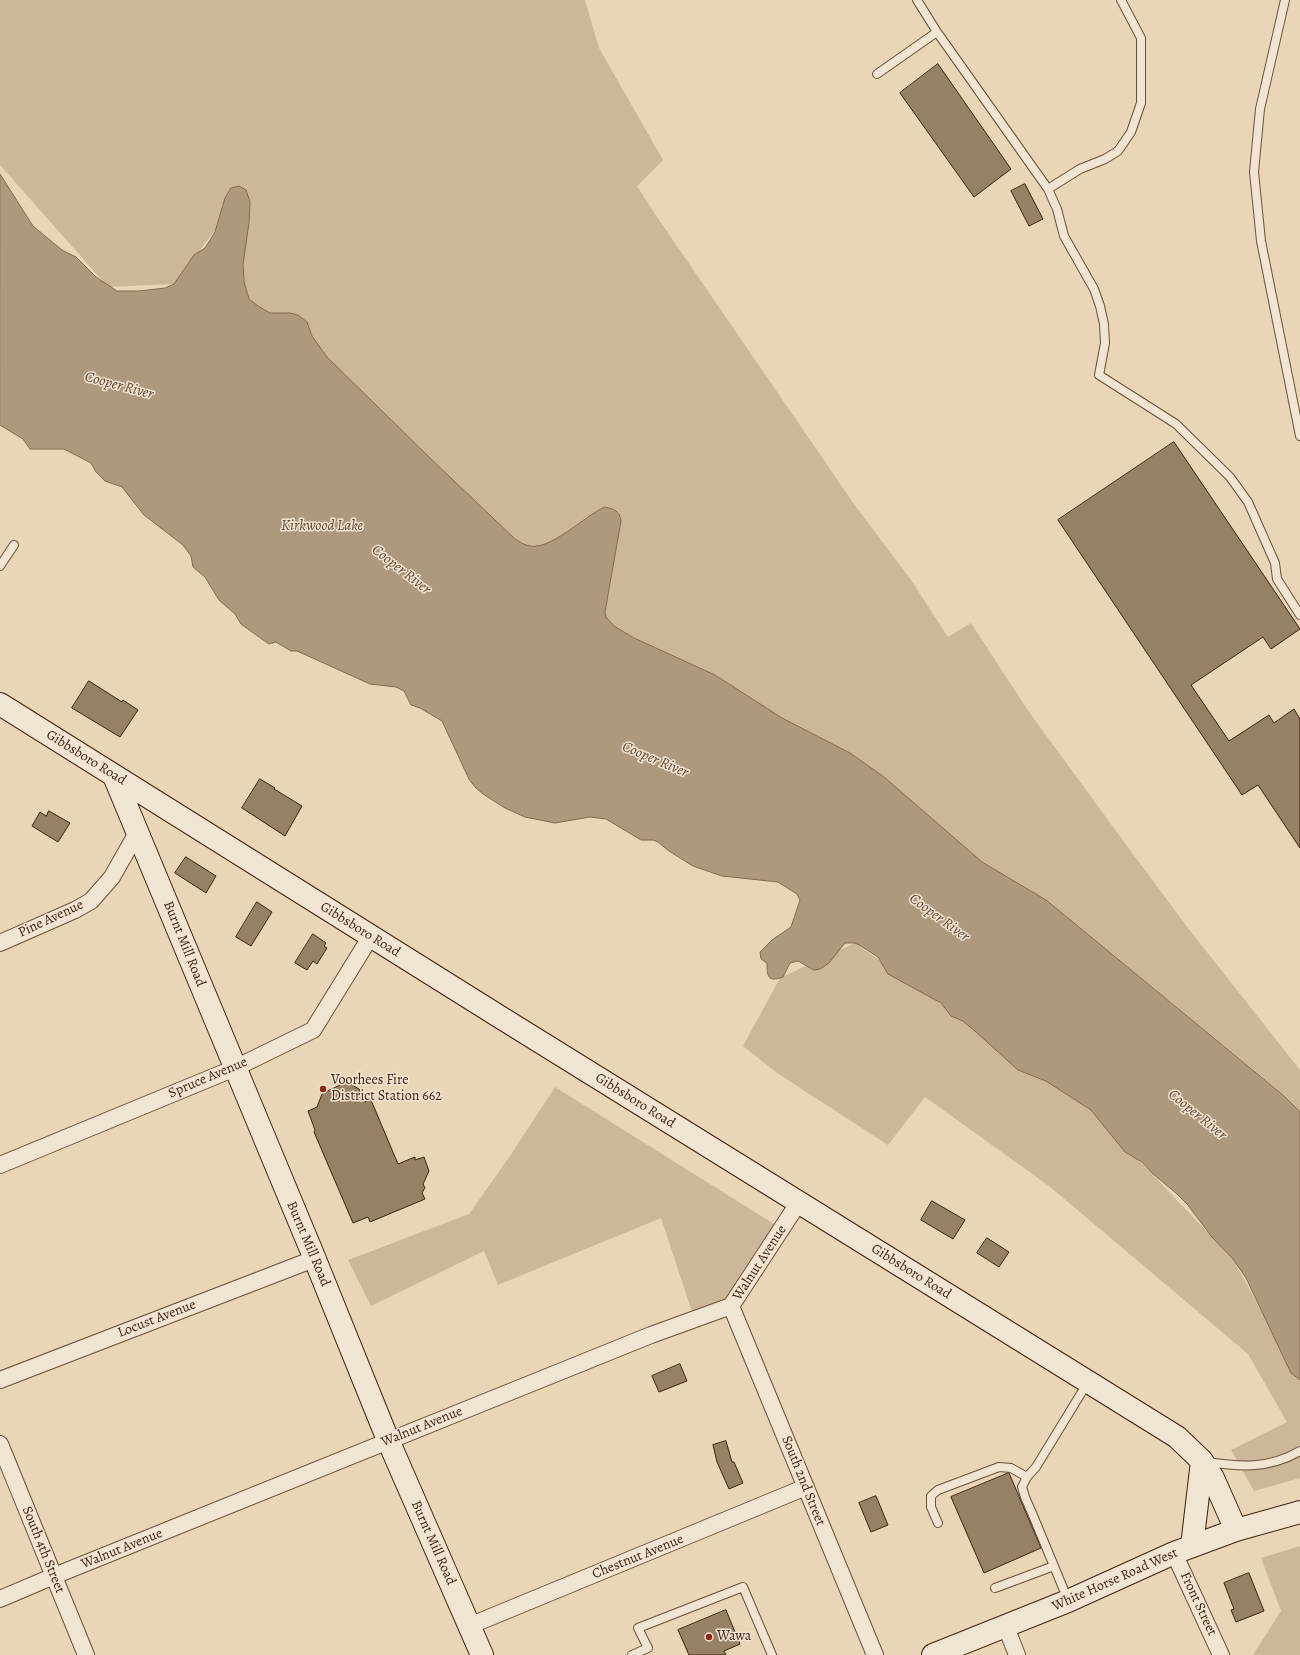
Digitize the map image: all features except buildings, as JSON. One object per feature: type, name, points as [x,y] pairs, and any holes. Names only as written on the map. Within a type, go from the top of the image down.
[{"type":"street","name":"Gibbsboro Road","points":[[0,704],[1177,1437],[1202,1462],[1212,1478],[1236,1530]]},
{"type":"street","name":"Burnt Mill Road","points":[[114,776],[138,831],[388,1440],[482,1655]]},
{"type":"street","name":"Pine Avenue","points":[[0,943],[75,910],[91,901],[112,877],[138,831]]},
{"type":"street","name":"Spruce Avenue","points":[[0,1165],[235,1068],[313,1030],[371,936]]},
{"type":"street","name":"Walnut Avenue","points":[[0,1600],[54,1576],[388,1440],[651,1335],[731,1306],[799,1202]]},
{"type":"street","name":"Locust Avenue","points":[[0,1380],[314,1259]]},
{"type":"street","name":"South 2nd Street","points":[[731,1306],[875,1655]]},
{"type":"street","name":"South 4th Street","points":[[0,1444],[86,1655]]},
{"type":"street","points":[[1183,1550],[1202,1462]]},
{"type":"street","name":"Chestnut Avenue","points":[[469,1626],[806,1487]]},
{"type":"street","name":"White Horse Road West","points":[[933,1655],[1068,1601],[1183,1550],[1236,1530],[1300,1512]]},
{"type":"street","name":"Front Street","points":[[1183,1550],[1221,1655]]},
{"type":"street","points":[[1006,1627],[1017,1655]]},
{"type":"lane","points":[[917,0],[937,32],[1048,188],[1057,209],[1064,236],[1094,289],[1100,306],[1104,324],[1105,343],[1099,375],[1176,424],[1230,477],[1248,502],[1275,563],[1277,579],[1300,615]]},
{"type":"lane","points":[[1048,188],[1080,169],[1105,159],[1118,151],[1131,132],[1141,104],[1141,38],[1121,0]]},
{"type":"lane","points":[[1286,0],[1260,109],[1254,172],[1261,241],[1300,436]]},
{"type":"lane","points":[[876,74],[937,32]]},
{"type":"lane","points":[[0,566],[14,545]]},
{"type":"lane","points":[[1068,1601],[1022,1487],[1027,1477],[1036,1467],[1088,1382]]},
{"type":"lane","points":[[1202,1462],[1234,1466],[1267,1465],[1289,1458],[1300,1451]]},
{"type":"lane","points":[[938,1523],[931,1507],[931,1496],[938,1490],[999,1467],[1011,1468],[1027,1477]]},
{"type":"lane","points":[[995,1588],[1054,1566]]},
{"type":"lane","points":[[632,1655],[649,1651],[638,1628],[743,1587],[772,1655]]},
{"type":"shaded area","points":[[0,0],[585,0],[599,48],[663,160],[637,186],[655,214],[854,504],[911,580],[948,637],[971,623],[1027,709],[1116,831],[1188,928],[1300,1070],[1300,1112],[1283,1094],[1046,900],[982,862],[884,778],[850,753],[782,718],[715,675],[634,638],[614,626],[606,617],[605,612],[621,521],[618,513],[605,507],[545,544],[535,546],[526,545],[515,539],[327,357],[312,336],[307,322],[290,313],[270,313],[249,299],[244,282],[243,264],[245,191],[174,284],[108,287],[0,165]]},
{"type":"shaded area","points":[[855,943],[1091,1110],[1233,1259],[1298,1379],[1300,1379],[1300,1478],[1254,1491],[1231,1450],[1287,1422],[1248,1354],[1049,1186],[925,1097],[888,1145],[777,1073],[743,1046],[780,978]]},
{"type":"shaded area","points":[[555,1087],[782,1229],[736,1299],[695,1321],[661,1218],[498,1285],[484,1251],[371,1306],[348,1260],[469,1214],[510,1156]]},
{"type":"shaded area","points":[[1300,1546],[1300,1655],[1253,1655],[1281,1611],[1261,1558]]},
{"type":"water","name":"Kirkwood Lake","points":[[0,174],[33,226],[62,250],[76,257],[96,277],[117,291],[139,291],[165,288],[174,284],[194,255],[205,248],[215,232],[225,198],[231,188],[239,186],[246,190],[250,202],[249,223],[243,264],[244,282],[249,299],[270,313],[290,313],[298,315],[307,322],[312,336],[327,357],[515,539],[526,545],[535,546],[545,544],[605,507],[618,513],[621,521],[605,612],[606,617],[614,626],[634,638],[715,675],[782,718],[850,753],[884,777],[982,862],[1046,900],[1283,1095],[1300,1112],[1300,1380],[1291,1373],[1246,1278],[1233,1259],[1211,1236],[1187,1204],[1153,1174],[1142,1162],[1125,1152],[1091,1110],[1046,1081],[1018,1070],[963,1021],[951,1016],[941,1003],[888,974],[878,957],[855,943],[845,943],[829,963],[820,969],[814,970],[798,961],[790,963],[783,977],[774,979],[769,977],[767,963],[761,959],[760,952],[772,940],[791,927],[800,900],[797,894],[778,882],[722,876],[693,866],[669,851],[658,842],[653,840],[641,840],[606,819],[590,817],[555,823],[525,817],[505,808],[483,794],[469,779],[442,721],[420,708],[411,705],[404,691],[396,687],[370,684],[297,651],[291,651],[276,642],[269,644],[241,624],[235,614],[219,600],[205,577],[193,567],[191,556],[183,545],[144,515],[122,487],[105,481],[96,472],[91,463],[64,449],[30,449],[23,439],[0,425]]},
{"type":"place","name":"Voorhees Fire District Station 662","points":[[323,1089]]},
{"type":"place","name":"Wawa","points":[[709,1637]]},
{"type":"water label","name":"Cooper River","points":[[119,386]]},
{"type":"water label","name":"Cooper River","points":[[401,570]]},
{"type":"water label","name":"Cooper River","points":[[655,760]]},
{"type":"water label","name":"Cooper River","points":[[939,918]]},
{"type":"water label","name":"Cooper River","points":[[1197,1115]]}]
